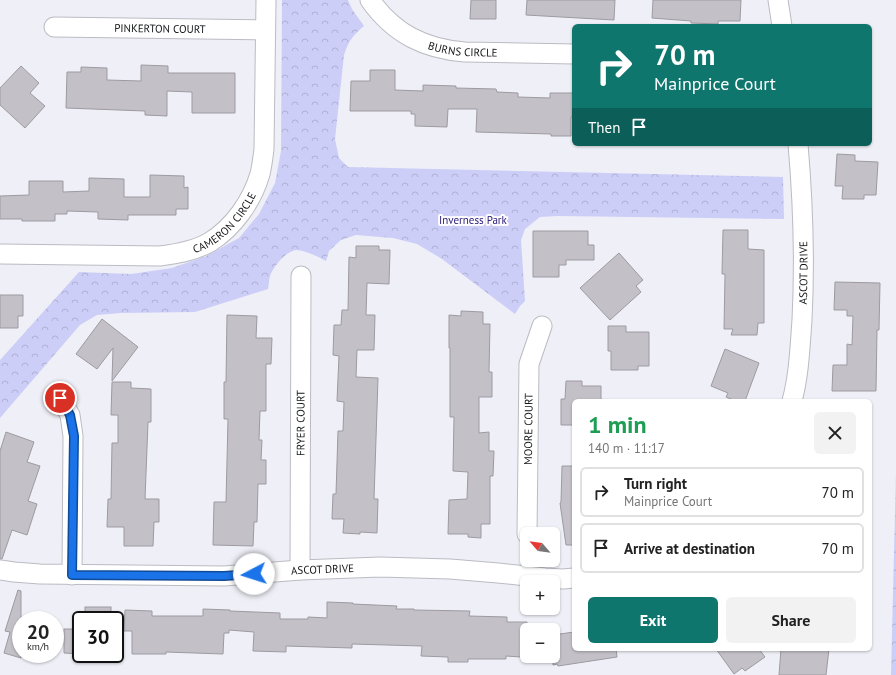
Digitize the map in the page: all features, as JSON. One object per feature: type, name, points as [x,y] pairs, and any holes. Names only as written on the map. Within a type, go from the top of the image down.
[{"type":"street","name":"CAMERON CIRCLE","points":[[0,254],[160,256],[178,254],[192,250],[209,242],[225,230],[239,215],[252,195],[261,172],[264,149],[266,0]]},
{"type":"street","name":"BURNS CIRCLE","points":[[370,0],[391,25],[423,44],[437,48],[465,52],[572,54]]},
{"type":"street","points":[[778,0],[782,24]]},
{"type":"street","name":"PINKERTON COURT","points":[[54,27],[265,30]]},
{"type":"street","name":"ASCOT DRIVE","points":[[792,399],[797,377],[803,296],[803,214],[798,146]]},
{"type":"street","name":"FRYER COURT","points":[[300,570],[301,276]]},
{"type":"street","name":"MOORE COURT","points":[[527,527],[529,364],[542,326]]},
{"type":"street","points":[[60,398],[70,415],[74,436],[72,575]]},
{"type":"street","name":"ASCOT DRIVE","points":[[0,570],[40,574],[72,575],[224,576],[300,570],[380,567],[450,569],[527,568],[563,579],[572,578]]},
{"type":"green space","name":"Inverness Park","points":[[282,0],[348,0],[352,9],[364,26],[351,39],[344,55],[335,139],[339,158],[348,167],[783,177],[784,219],[540,217],[525,229],[521,240],[525,301],[515,314],[442,259],[417,244],[393,238],[356,235],[341,240],[329,251],[326,261],[307,252],[299,250],[292,251],[284,256],[277,264],[270,276],[268,289],[195,312],[121,313],[97,315],[80,325],[0,418],[0,360],[79,272],[131,274],[172,268],[206,256],[239,238],[259,214],[275,183],[281,151]]},
{"type":"green space","points":[[896,472],[896,675],[891,675]]},
{"type":"building","points":[[471,0],[496,0],[496,19],[470,19]]},
{"type":"building","points":[[527,0],[615,0],[614,20],[526,15]]},
{"type":"building","points":[[653,0],[741,0],[740,21],[718,21],[718,24],[691,23],[691,21],[652,18]]},
{"type":"building","points":[[141,65],[168,66],[168,73],[235,73],[235,113],[192,113],[192,92],[167,91],[167,116],[145,115],[145,111],[66,108],[67,72],[81,72],[81,67],[107,68],[107,80],[141,81]]},
{"type":"building","points":[[21,66],[39,83],[30,93],[45,106],[25,128],[0,105],[0,88]]},
{"type":"building","points":[[370,70],[395,70],[395,90],[423,91],[423,85],[496,89],[497,92],[518,93],[518,97],[550,98],[550,93],[572,93],[571,136],[476,132],[477,109],[448,109],[447,127],[415,126],[415,114],[411,114],[411,111],[350,111],[351,81],[370,81]]},
{"type":"building","points":[[837,154],[855,155],[855,161],[878,162],[876,195],[864,195],[864,199],[842,199],[843,186],[835,186]]},
{"type":"building","points":[[150,175],[184,176],[184,188],[188,187],[188,209],[176,209],[176,215],[128,215],[128,220],[98,219],[98,212],[67,211],[67,214],[55,214],[55,221],[0,219],[0,196],[29,195],[29,181],[63,181],[63,192],[89,191],[89,178],[124,179],[124,197],[150,197]]},
{"type":"building","points":[[723,230],[748,230],[748,249],[764,250],[764,323],[758,323],[757,335],[731,335],[733,329],[724,329],[725,274],[722,274]]},
{"type":"building","points":[[533,231],[588,231],[588,245],[594,245],[594,260],[566,260],[566,265],[559,265],[559,277],[533,277]]},
{"type":"building","points":[[356,246],[379,246],[379,250],[390,250],[389,284],[367,283],[366,315],[375,315],[374,350],[357,350],[356,377],[378,378],[374,499],[378,499],[377,533],[360,532],[360,534],[343,533],[344,519],[332,519],[333,494],[336,494],[338,431],[343,431],[344,402],[337,401],[339,356],[333,355],[334,325],[341,325],[342,310],[348,310],[349,257],[356,258]]},
{"type":"building","points":[[619,253],[643,280],[636,286],[641,292],[610,320],[580,288]]},
{"type":"building","points":[[835,282],[880,283],[879,330],[877,330],[876,391],[832,391],[833,365],[847,365],[847,344],[852,345],[853,316],[847,316],[847,310],[834,310]]},
{"type":"building","points":[[0,295],[23,295],[23,316],[18,316],[18,328],[0,328]]},
{"type":"building","points":[[461,311],[483,312],[483,324],[490,324],[489,372],[492,372],[492,397],[479,397],[479,433],[489,432],[489,451],[494,451],[493,476],[490,476],[490,524],[481,524],[481,538],[468,537],[468,534],[448,534],[449,500],[467,499],[468,472],[453,471],[454,417],[450,417],[449,315],[461,316]]},
{"type":"building","points":[[227,315],[257,316],[256,338],[272,338],[271,364],[266,364],[266,411],[260,411],[259,440],[262,440],[261,460],[266,460],[266,484],[258,484],[257,522],[254,522],[253,546],[213,545],[214,502],[226,502],[228,419],[224,419],[224,382],[226,382]]},
{"type":"building","points":[[102,319],[138,347],[112,381],[113,348],[97,369],[76,354]]},
{"type":"building","points":[[608,326],[626,326],[626,332],[649,332],[649,366],[638,366],[638,370],[611,370],[611,351],[608,351]]},
{"type":"building","points":[[725,349],[759,363],[746,399],[731,399],[726,397],[728,393],[711,386]]},
{"type":"building","points":[[566,381],[582,381],[582,386],[601,386],[601,399],[572,399],[572,425],[561,425],[561,399],[565,399]]},
{"type":"building","points":[[112,382],[131,382],[131,388],[151,389],[151,422],[148,422],[145,499],[159,499],[159,522],[154,522],[153,546],[124,546],[124,527],[107,527],[108,499],[111,499],[112,443],[118,443],[118,415],[111,415]]},
{"type":"building","points":[[6,432],[34,442],[27,462],[40,466],[28,501],[37,504],[27,535],[12,530],[2,559],[0,559],[0,451]]},
{"type":"building","points":[[562,466],[572,466],[572,545],[566,545],[561,502]]},
{"type":"building","points":[[18,590],[21,591],[21,611],[12,611],[12,655],[4,653],[10,632],[5,631]]},
{"type":"building","points":[[327,602],[397,606],[396,609],[470,611],[469,616],[507,617],[507,622],[527,623],[520,623],[520,657],[506,656],[506,659],[468,659],[468,662],[448,662],[448,657],[421,656],[422,646],[352,644],[352,648],[286,646],[286,652],[253,651],[254,632],[229,630],[229,633],[224,633],[223,654],[166,652],[166,654],[132,654],[132,631],[124,631],[125,610],[152,611],[152,616],[203,616],[203,609],[280,613],[280,619],[308,619],[308,617],[327,618]]},
{"type":"building","points":[[85,607],[111,607],[111,611],[85,611]]},
{"type":"building","points":[[64,629],[72,629],[72,653],[64,653]]},
{"type":"building","points":[[572,632],[572,651],[616,651],[617,657],[558,666],[557,664],[553,665],[553,663],[560,663],[560,634]]},
{"type":"building","points":[[717,651],[760,651],[765,657],[745,671],[742,668],[734,674]]},
{"type":"building","points":[[781,651],[829,651],[826,675],[779,675]]},
{"type":"route","points":[[60,398],[70,415],[74,436],[72,575],[224,576],[254,574]]}]
